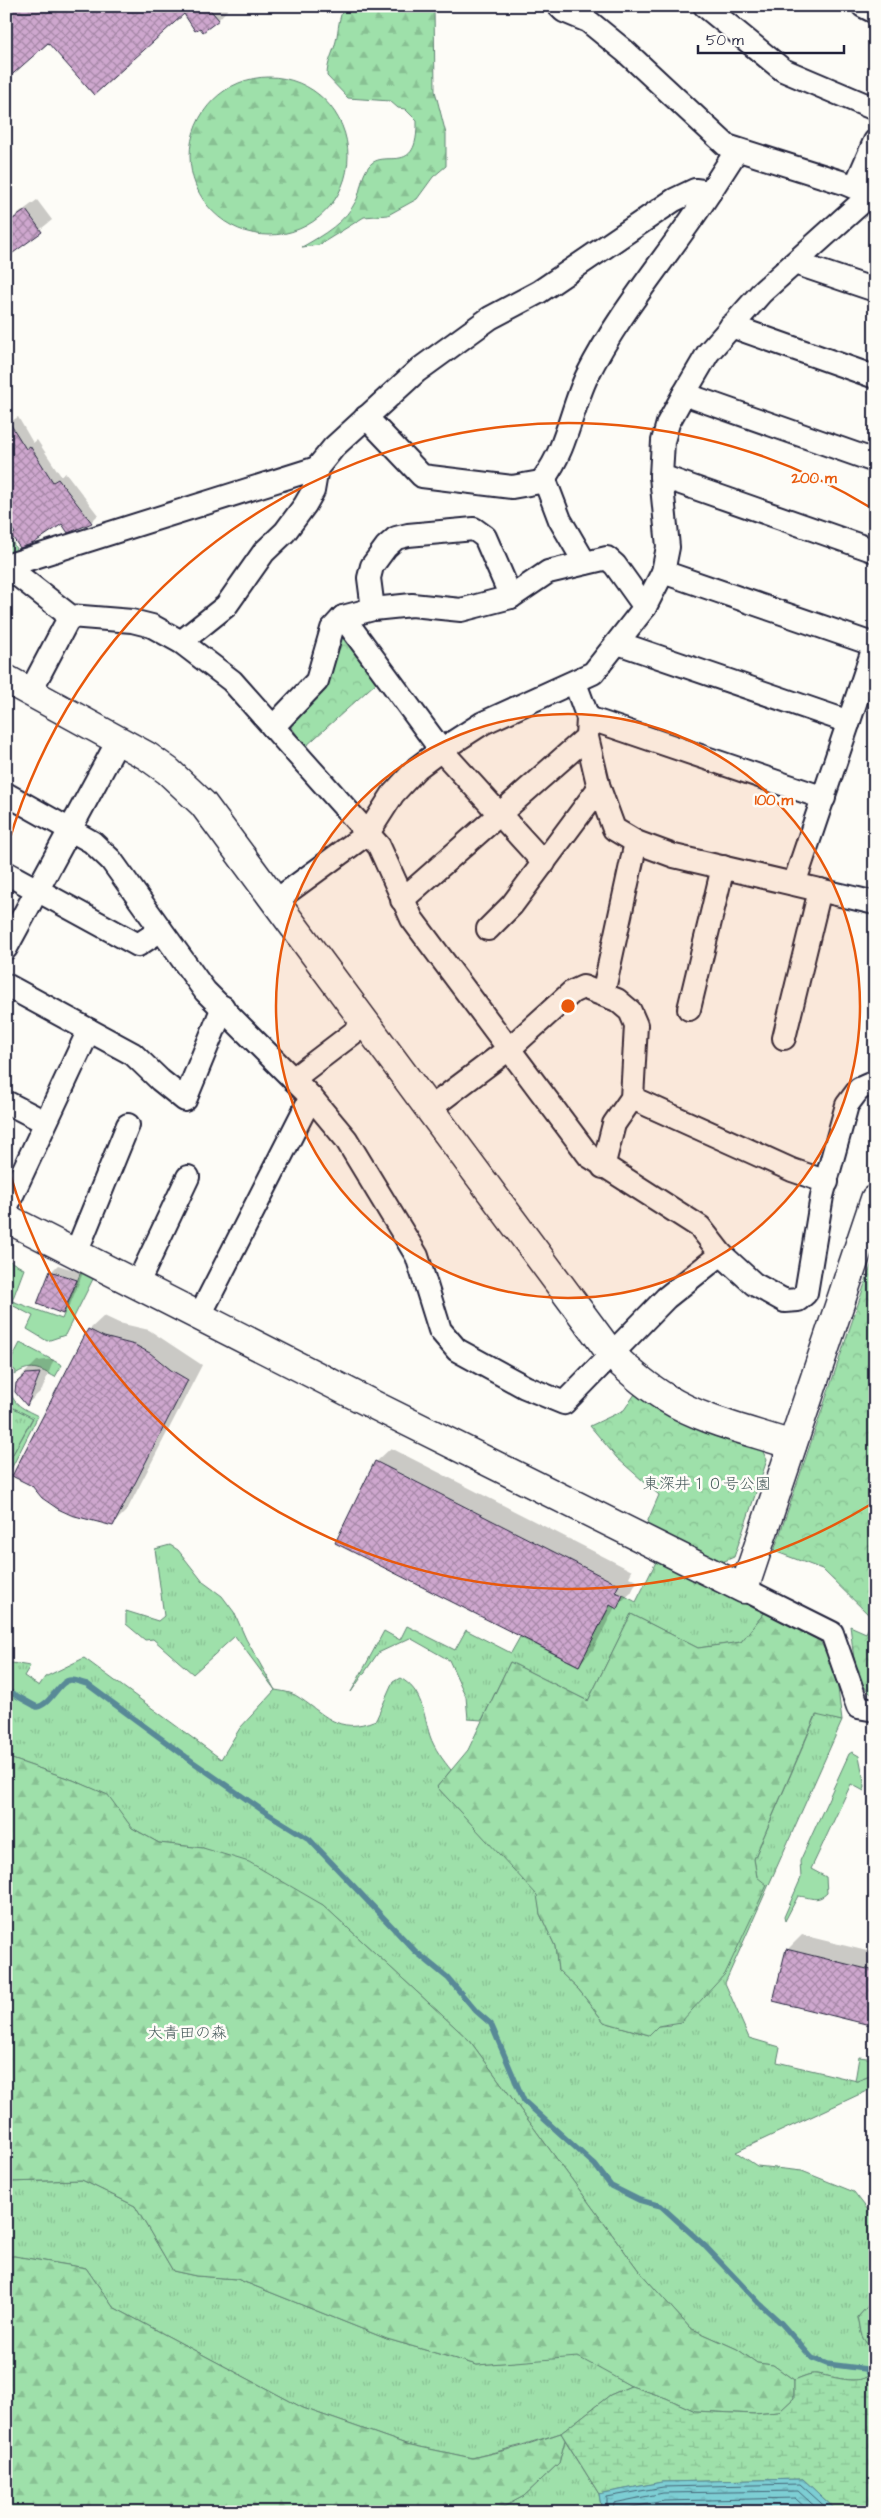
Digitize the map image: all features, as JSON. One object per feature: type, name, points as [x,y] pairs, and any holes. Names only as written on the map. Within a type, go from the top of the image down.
[{"type":"street","points":[[705,6],[783,70],[875,109]]},
{"type":"street","points":[[862,6],[875,12]]},
{"type":"street","points":[[568,8],[588,21],[626,52],[727,146],[867,192]]},
{"type":"street","points":[[274,902],[368,833],[393,794],[417,768],[483,723],[593,673],[618,643],[645,607],[663,572],[668,546],[661,476],[663,441],[668,423],[708,353],[731,326],[762,292],[795,263],[867,192],[875,141]]},
{"type":"street","points":[[585,564],[560,520],[544,478],[554,464],[586,377],[610,334],[710,192],[737,150]]},
{"type":"street","points":[[181,642],[226,606],[264,552],[285,532],[313,491],[317,468],[334,447],[417,371],[490,318],[539,292],[674,200],[695,190],[710,192]]},
{"type":"street","points":[[795,263],[875,290]]},
{"type":"street","points":[[731,326],[875,377]]},
{"type":"street","points":[[684,394],[875,461]]},
{"type":"street","points":[[366,417],[422,476],[512,487],[546,481]]},
{"type":"street","points":[[6,566],[317,468]]},
{"type":"street","points":[[661,476],[875,551]]},
{"type":"street","points":[[373,609],[369,578],[372,566],[386,547],[396,538],[408,535],[474,529],[485,537],[511,597]]},
{"type":"street","points":[[274,727],[317,681],[332,630],[343,618],[373,609],[412,605],[461,610],[511,597],[548,572],[607,558],[615,564],[645,607]]},
{"type":"street","points":[[6,566],[70,616],[132,622],[152,626],[181,642],[232,680],[379,846],[412,919],[510,1048],[588,1156],[700,1227],[721,1254],[754,1284],[785,1301],[798,1300],[806,1293],[822,1196],[847,1105],[859,1089],[875,1082]]},
{"type":"street","points":[[663,572],[875,644],[794,884]]},
{"type":"street","points":[[30,692],[70,616]]},
{"type":"street","points":[[343,618],[441,750],[544,863]]},
{"type":"street","points":[[618,643],[849,722]]},
{"type":"street","points":[[6,679],[168,771],[203,804],[612,1355],[644,1383],[668,1399],[710,1417],[792,1445]]},
{"type":"street","points":[[575,682],[588,727],[599,788],[614,829],[636,842],[674,856],[875,902]]},
{"type":"street","points":[[588,727],[824,798]]},
{"type":"street","points":[[402,900],[500,815],[588,727]]},
{"type":"street","points":[[6,948],[38,891],[69,828],[118,741]]},
{"type":"street","points":[[488,929],[512,905],[599,788]]},
{"type":"street","points":[[6,794],[92,842],[111,860],[205,991],[311,1097],[346,1138],[417,1256],[440,1330],[457,1350],[525,1386],[564,1403],[666,1298],[721,1254]]},
{"type":"street","points":[[603,994],[636,842]]},
{"type":"street","points":[[689,1009],[723,867]]},
{"type":"street","points":[[6,873],[138,945],[161,930]]},
{"type":"street","points":[[784,1038],[820,890]]},
{"type":"street","points":[[6,986],[133,1054],[160,1080],[185,1100],[223,1007]]},
{"type":"street","points":[[429,1109],[510,1048],[572,992],[583,987],[617,1000],[630,1011],[636,1025],[632,1098],[614,1124],[603,1167]]},
{"type":"street","points":[[292,1079],[365,1024]]},
{"type":"street","points":[[6,1208],[89,1030]]},
{"type":"street","points":[[199,1317],[311,1097]]},
{"type":"street","points":[[632,1098],[792,1170],[827,1182]]},
{"type":"street","points":[[6,1102],[45,1122]]},
{"type":"street","points":[[75,1255],[128,1125]]},
{"type":"street","points":[[137,1285],[188,1177]]},
{"type":"street","points":[[744,1588],[875,1199]]},
{"type":"street","points":[[6,1218],[75,1255],[832,1633],[858,1707],[875,1710]]},
{"type":"green space","points":[[345,6],[434,6],[435,91],[446,134],[446,166],[433,177],[417,199],[388,215],[364,217],[319,245],[302,247],[326,233],[347,215],[357,199],[363,178],[369,166],[375,161],[406,156],[412,150],[416,139],[417,121],[405,109],[398,108],[390,101],[348,98],[327,76],[340,19]]},
{"type":"green space","points":[[269,77],[299,83],[325,100],[342,126],[348,156],[342,186],[325,212],[299,229],[269,235],[239,229],[213,212],[196,186],[190,156],[196,126],[213,100],[239,83]]},
{"type":"green space","points":[[6,529],[18,553],[6,554]]},
{"type":"green space","points":[[341,630],[377,682],[305,747],[286,719]]},
{"type":"green space","points":[[875,1254],[875,1697],[867,1690],[858,1674],[850,1626],[866,1633],[873,1619],[822,1569],[774,1551]]},
{"type":"green space","points":[[6,1259],[24,1269],[12,1301],[62,1319],[82,1269],[95,1275],[65,1335],[47,1341],[27,1329],[33,1316],[6,1302]]},
{"type":"green space","points":[[20,1343],[62,1365],[55,1377],[40,1370],[30,1368],[14,1375],[16,1371],[8,1366]]},
{"type":"green space","points":[[10,1383],[10,1390],[14,1400],[38,1416],[8,1475],[7,1465],[33,1418],[6,1404],[6,1390]]},
{"type":"green space","name":"東深井１０号公園","points":[[635,1394],[670,1416],[761,1448],[767,1460],[734,1557],[720,1563],[646,1525],[659,1495],[617,1458],[590,1426],[624,1410]]},
{"type":"green space","points":[[6,1404],[33,1417],[7,1465],[6,1478]]},
{"type":"green space","points":[[170,1545],[178,1550],[203,1582],[222,1596],[234,1612],[246,1639],[275,1690],[235,1636],[193,1674],[153,1639],[145,1640],[126,1624],[126,1611],[158,1621],[164,1616],[155,1549]]},
{"type":"green space","points":[[658,1558],[765,1612],[741,1642],[698,1648],[631,1614],[588,1701],[510,1662],[482,1720],[468,1719],[466,1697],[449,1660],[410,1638],[378,1653],[351,1692],[384,1631],[400,1640],[407,1626],[455,1650],[466,1630],[511,1653],[520,1637],[579,1666],[610,1605],[617,1608],[623,1595],[636,1602]]},
{"type":"green space","points":[[765,1612],[818,1637],[836,1672],[842,1721],[816,1715],[754,1859],[757,1877],[767,1885],[725,1974],[681,2022],[658,2026],[649,2035],[604,2022],[579,1990],[558,1970],[555,1946],[540,1914],[537,1895],[437,1787],[468,1750],[510,1662],[588,1701],[631,1614],[698,1648],[741,1642]]},
{"type":"green space","points":[[84,1658],[221,1759],[240,1728],[275,1690],[295,1695],[332,1720],[341,1724],[351,1725],[376,1720],[393,1682],[400,1678],[408,1683],[421,1703],[434,1745],[451,1770],[437,1787],[538,1895],[540,1914],[555,1946],[558,1970],[579,1990],[604,2022],[649,2035],[658,2026],[671,2025],[757,1877],[754,1859],[817,1714],[842,1721],[725,1983],[749,2038],[780,2047],[777,2062],[857,2081],[875,2074],[875,2087],[736,2152],[757,2166],[802,2171],[854,2192],[875,2219],[875,2298],[858,2317],[862,2336],[872,2353],[873,2366],[870,2374],[856,2380],[814,2374],[794,2380],[773,2365],[757,2363],[737,2349],[690,2328],[639,2271],[470,2041],[323,1905],[203,1848],[159,1843],[132,1828],[107,1795],[73,1780],[6,1757],[6,1662],[30,1666],[24,1676],[39,1686],[45,1677]]},
{"type":"green space","points":[[852,1752],[859,1756],[865,1786],[864,1791],[851,1784],[811,1869],[826,1877],[827,1893],[817,1899],[798,1896],[785,1921],[784,1917],[801,1878],[800,1861],[849,1754]]},
{"type":"green space","name":"大青田の森","points":[[6,1757],[73,1780],[108,1795],[132,1828],[159,1843],[203,1848],[249,1862],[323,1905],[470,2041],[639,2271],[690,2328],[737,2349],[757,2363],[773,2365],[794,2380],[794,2398],[779,2412],[754,2414],[695,2411],[666,2398],[631,2386],[578,2357],[477,2365],[387,2339],[237,2279],[196,2276],[173,2271],[135,2206],[82,2180],[6,2182]]},
{"type":"green space","points":[[859,2057],[875,2059],[875,2074],[855,2081]]},
{"type":"green space","points":[[82,2180],[135,2206],[173,2271],[196,2276],[237,2279],[387,2339],[477,2365],[578,2356],[631,2386],[610,2395],[561,2433],[472,2458],[406,2444],[303,2408],[113,2307],[86,2268],[14,2256],[6,2257],[6,2182]]},
{"type":"green space","points":[[14,2256],[86,2268],[113,2307],[303,2408],[406,2444],[472,2458],[519,2447],[561,2433],[565,2440],[559,2463],[524,2496],[494,2512],[6,2512],[6,2257]]},
{"type":"green space","points":[[875,2298],[875,2512],[838,2512],[803,2479],[662,2482],[599,2494],[561,2433],[610,2395],[631,2386],[666,2398],[695,2411],[754,2414],[779,2412],[794,2398],[794,2380],[805,2376],[814,2374],[855,2380],[863,2378],[869,2374],[873,2366],[872,2353],[862,2336],[858,2317]]},
{"type":"green space","points":[[565,2440],[599,2494],[602,2512],[494,2512],[524,2496],[559,2463]]},
{"type":"water","points":[[803,2479],[838,2512],[602,2512],[599,2494],[662,2482]]},
{"type":"building","points":[[6,6],[207,6],[219,20],[203,32],[200,28],[195,31],[184,14],[94,95],[48,43],[6,80]]},
{"type":"building","points":[[26,210],[42,232],[6,258],[6,224]]},
{"type":"building","points":[[6,417],[26,449],[30,446],[53,482],[58,479],[92,523],[68,533],[62,524],[34,543],[20,548],[11,535],[15,533],[6,520]]},
{"type":"building","points":[[50,1271],[77,1280],[63,1314],[37,1304]]},
{"type":"building","points":[[88,1329],[104,1337],[135,1345],[150,1353],[171,1370],[188,1380],[113,1526],[71,1515],[58,1509],[42,1498],[32,1486],[12,1476]]},
{"type":"building","points":[[40,1373],[27,1406],[15,1392],[16,1383],[26,1374]]},
{"type":"building","points":[[375,1461],[619,1585],[615,1592],[623,1595],[617,1609],[610,1605],[579,1666],[335,1543]]},
{"type":"building","points":[[786,1949],[875,1971],[875,2006],[870,2025],[773,2001]]},
{"type":"waterway","points":[[6,1690],[37,1707],[47,1702],[67,1681],[73,1680],[87,1684],[193,1762],[262,1810],[309,1839],[415,1951],[448,1978],[476,2011],[491,2024],[524,2101],[595,2165],[611,2186],[639,2200],[661,2206],[704,2245],[759,2303],[781,2323],[812,2358],[827,2364],[866,2369],[875,2382]]}]
